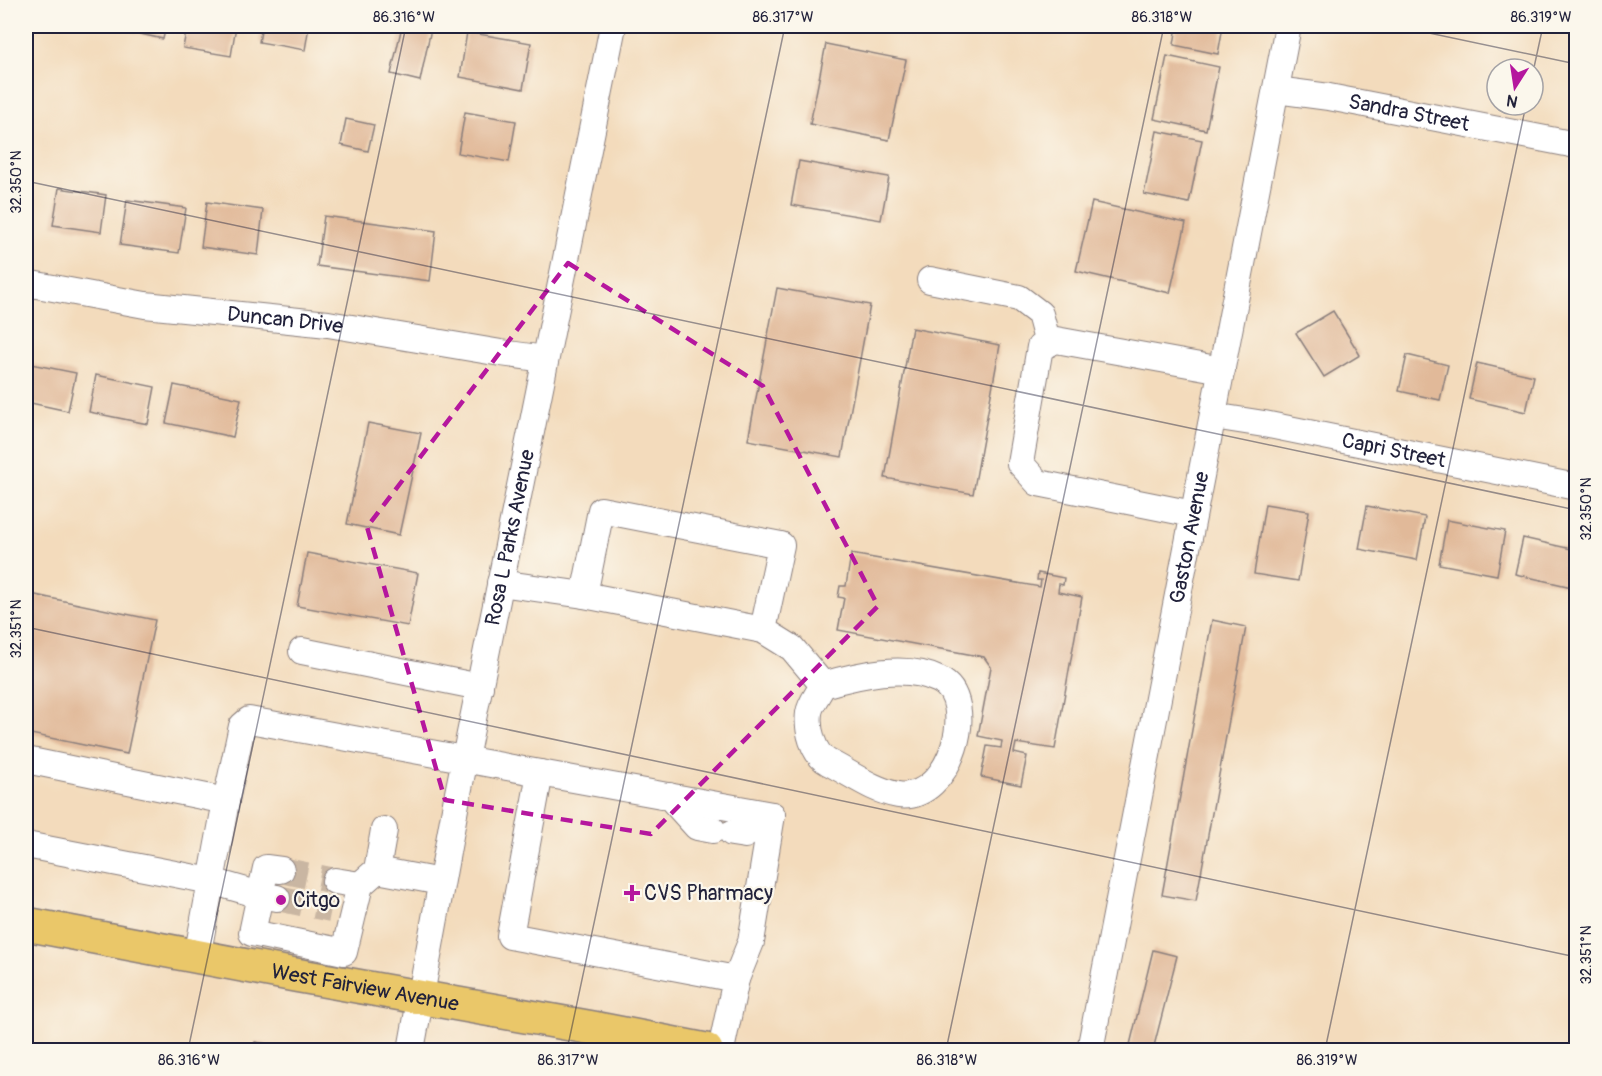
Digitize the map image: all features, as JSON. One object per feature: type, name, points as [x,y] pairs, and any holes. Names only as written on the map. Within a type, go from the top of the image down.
[{"type":"main road","name":"West Fairview Avenue","points":[[26,924],[706,1050]]},
{"type":"street","name":"Rosa L Parks Avenue","points":[[411,1050],[441,882],[500,582],[613,26]]},
{"type":"street","name":"Gaston Avenue","points":[[1090,1050],[1288,26]]},
{"type":"street","name":"Sandra Street","points":[[1275,90],[1386,107],[1576,145]]},
{"type":"street","points":[[930,280],[1019,298],[1040,314],[1048,344]]},
{"type":"street","name":"Duncan Drive","points":[[26,283],[145,305],[328,324],[501,354],[545,359]]},
{"type":"street","points":[[1193,514],[1038,483],[1020,463],[1040,347],[1056,340],[1222,370]]},
{"type":"street","name":"Capri Street","points":[[1213,416],[1264,424],[1576,487]]},
{"type":"street","points":[[584,595],[601,510],[781,545],[763,630]]},
{"type":"street","points":[[500,582],[584,595],[763,630],[792,648],[823,685]]},
{"type":"street","points":[[302,651],[480,687]]},
{"type":"street","points":[[913,672],[941,680],[957,699],[959,731],[944,772],[925,791],[900,795],[873,786],[823,759],[811,739],[809,712],[823,685],[860,675],[913,672]]},
{"type":"street","points":[[197,957],[242,726],[249,720],[772,815]]},
{"type":"street","points":[[26,760],[226,801]]},
{"type":"street","points":[[540,773],[510,936],[736,979]]},
{"type":"street","points":[[669,796],[697,827],[723,832],[745,836],[772,815]]},
{"type":"street","points":[[722,1050],[736,979],[751,942],[772,815]]},
{"type":"street","points":[[281,870],[266,868],[268,896],[252,933],[344,952],[342,911],[384,830]]},
{"type":"street","points":[[26,845],[211,881],[268,896]]},
{"type":"street","points":[[357,879],[441,882]]},
{"type":"highlighted area","points":[[568,263],[763,386],[878,606],[651,834],[445,800],[367,527]]},
{"type":"building","points":[[119,26],[166,26],[163,39],[118,29]]},
{"type":"building","points":[[187,26],[236,26],[231,56],[183,48]]},
{"type":"building","points":[[262,26],[309,26],[305,50],[259,42]]},
{"type":"building","points":[[402,26],[431,29],[420,81],[391,74]]},
{"type":"building","points":[[1177,26],[1223,26],[1218,54],[1174,45]]},
{"type":"building","points":[[467,32],[531,43],[523,89],[460,77]]},
{"type":"building","points":[[826,44],[906,60],[889,140],[810,124]]},
{"type":"building","points":[[1167,56],[1219,67],[1206,130],[1154,119]]},
{"type":"building","points":[[465,112],[516,121],[509,162],[458,153]]},
{"type":"building","points":[[346,119],[374,125],[368,151],[341,145]]},
{"type":"building","points":[[1157,131],[1202,140],[1189,203],[1144,194]]},
{"type":"building","points":[[799,161],[889,177],[881,220],[791,205]]},
{"type":"building","points":[[59,188],[106,195],[101,232],[53,225]]},
{"type":"building","points":[[127,200],[186,208],[179,253],[120,245]]},
{"type":"building","points":[[207,202],[263,210],[258,255],[201,247]]},
{"type":"building","points":[[1092,202],[1186,223],[1170,293],[1076,271]]},
{"type":"building","points":[[324,216],[436,231],[430,281],[317,266]]},
{"type":"building","points":[[777,288],[870,305],[842,457],[748,440]]},
{"type":"building","points":[[1333,311],[1360,355],[1324,377],[1296,333]]},
{"type":"building","points":[[912,328],[1000,345],[973,494],[885,478]]},
{"type":"building","points":[[1407,355],[1448,365],[1440,400],[1399,391]]},
{"type":"building","points":[[26,363],[76,373],[68,411],[26,402]]},
{"type":"building","points":[[1477,363],[1534,376],[1526,412],[1469,399]]},
{"type":"building","points":[[96,375],[155,387],[148,424],[89,412]]},
{"type":"building","points":[[174,385],[241,399],[233,437],[166,423]]},
{"type":"building","points":[[368,423],[421,433],[399,535],[347,524]]},
{"type":"building","points":[[1265,504],[1309,511],[1298,581],[1254,574]]},
{"type":"building","points":[[1367,506],[1425,517],[1417,560],[1359,549]]},
{"type":"building","points":[[1447,520],[1505,531],[1497,575],[1439,564]]},
{"type":"building","points":[[1523,538],[1576,550],[1576,588],[1515,574]]},
{"type":"building","points":[[307,553],[418,573],[408,626],[297,606]]},
{"type":"building","points":[[851,554],[1040,587],[1041,580],[1037,580],[1038,573],[1064,578],[1063,585],[1059,584],[1058,592],[1082,597],[1055,749],[1016,743],[1014,753],[1027,756],[1021,785],[981,777],[987,746],[1001,748],[1002,741],[978,736],[991,667],[984,657],[838,630],[844,598],[838,597],[840,586],[846,586]]},
{"type":"building","points":[[26,593],[155,620],[127,754],[26,733]]},
{"type":"building","points":[[1212,620],[1246,627],[1196,901],[1162,895]]},
{"type":"building","points":[[1153,950],[1177,956],[1153,1050],[1129,1049]]},
{"type":"building","points":[[255,1042],[298,1049],[253,1050]]},
{"type":"tunnel","points":[[281,870],[335,881]]},
{"type":"tunnel","points":[[277,898],[331,909]]},
{"type":"place","name":"CVS Pharmacy","points":[[632,893]]},
{"type":"place","name":"Citgo","points":[[281,900]]}]
